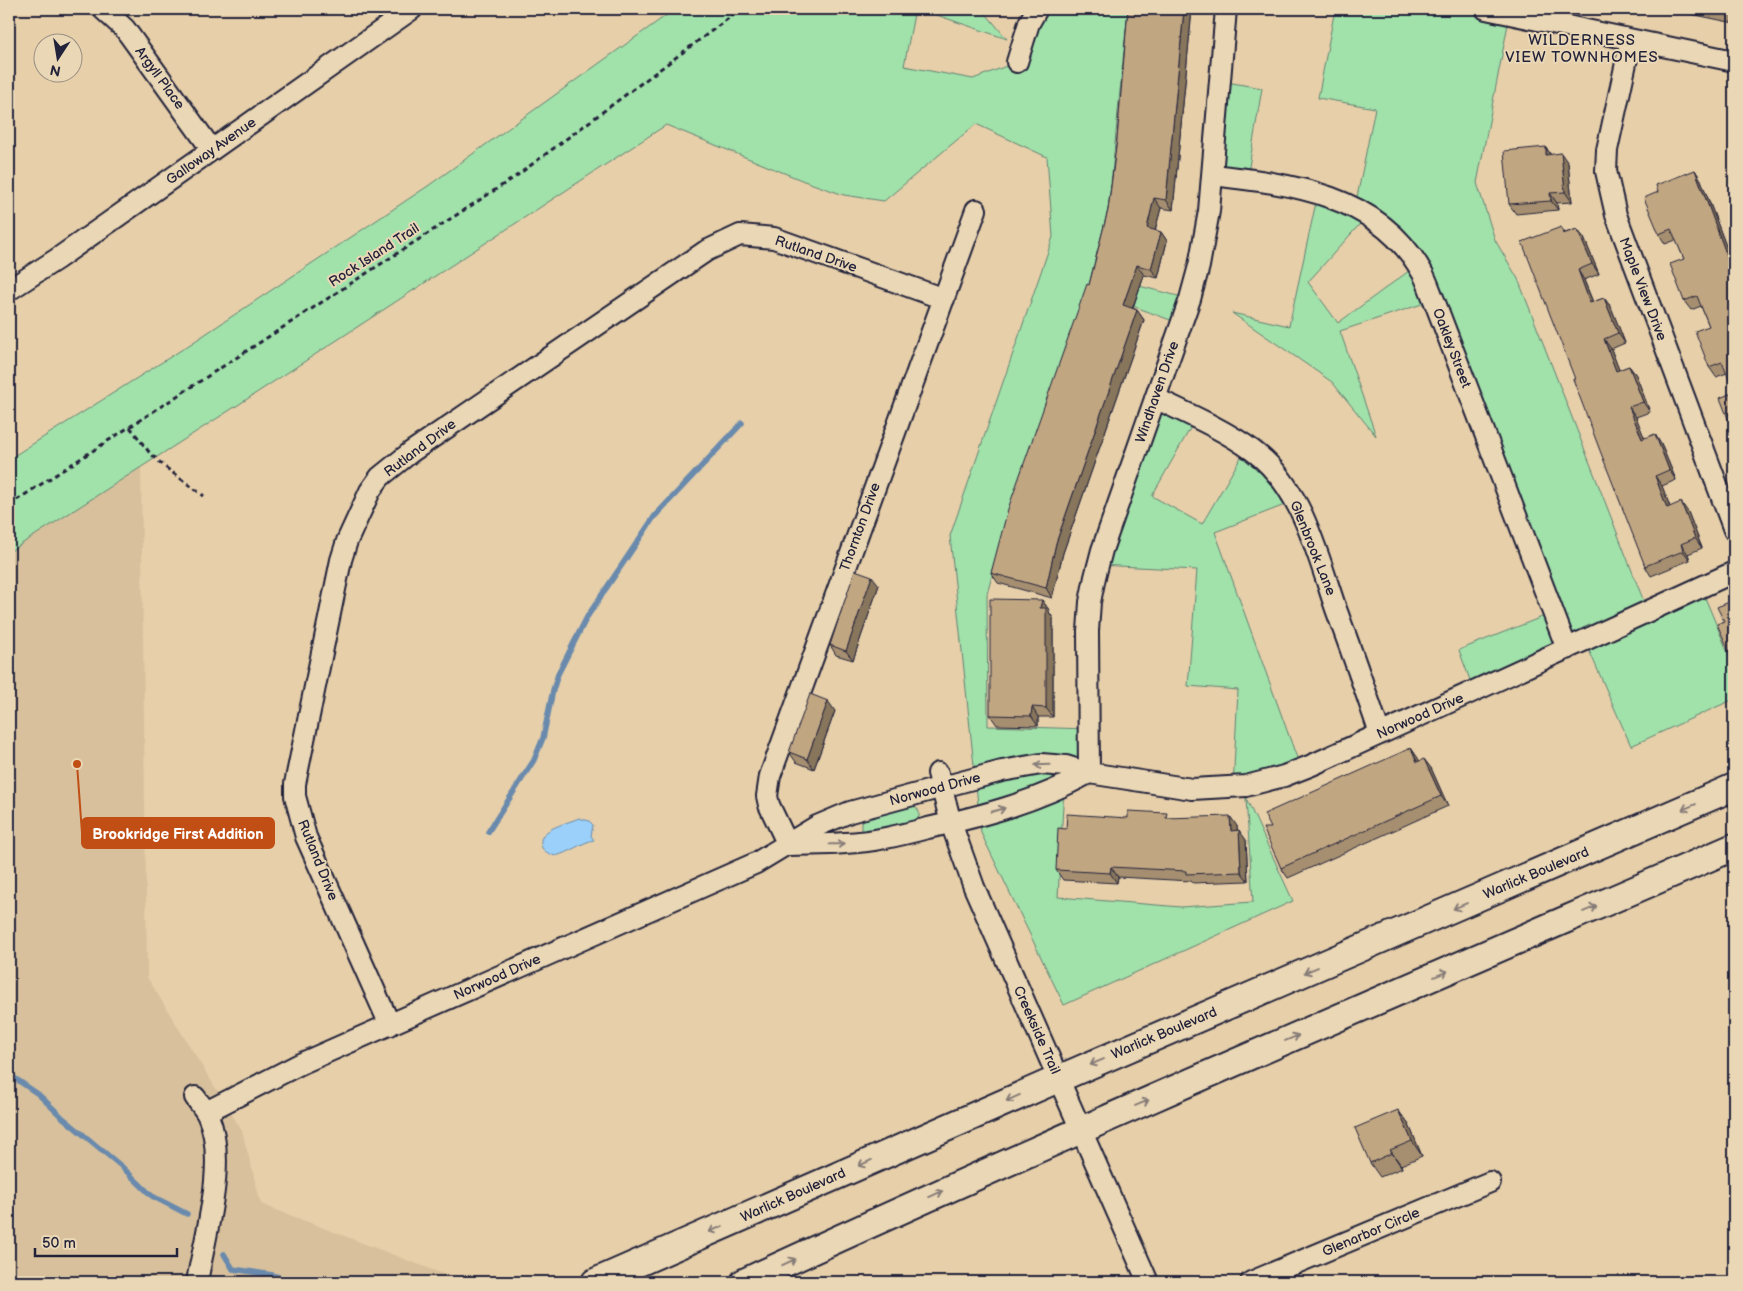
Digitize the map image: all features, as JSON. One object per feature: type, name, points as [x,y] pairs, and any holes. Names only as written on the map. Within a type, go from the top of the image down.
[{"type":"main road","name":"Warlick Boulevard","points":[[596,1282],[1058,1079],[1734,787]]},
{"type":"main road","points":[[744,1282],[1082,1129],[1734,847]]},
{"type":"street","name":"Argyll Place","points":[[103,9],[125,28],[212,150]]},
{"type":"street","name":"Galloway Avenue","points":[[9,290],[412,9]]},
{"type":"street","points":[[1017,62],[1029,23],[1037,9]]},
{"type":"street","name":"Windhaven Drive","points":[[1090,774],[1088,631],[1090,602],[1102,550],[1199,266],[1206,230],[1212,175],[1226,9]]},
{"type":"street","points":[[1494,10],[1734,62]]},
{"type":"street","name":"Maple View Drive","points":[[1631,40],[1607,150],[1606,171],[1609,190],[1619,224],[1734,530]]},
{"type":"street","name":"Oakley Street","points":[[1212,175],[1318,192],[1344,202],[1379,223],[1408,252],[1422,273],[1434,300],[1567,650]]},
{"type":"street","name":"Thornton Drive","points":[[788,845],[769,805],[767,796],[770,776],[976,210]]},
{"type":"street","name":"Rutland Drive","points":[[390,1025],[306,837],[295,796],[295,784],[341,560],[354,523],[370,491],[380,477],[419,446],[706,251],[740,235],[774,238],[944,299]]},
{"type":"street","name":"Glenbrook Lane","points":[[1155,398],[1196,418],[1253,450],[1278,475],[1298,507],[1312,541],[1380,734]]},
{"type":"street","name":"Norwood Drive","points":[[197,1282],[217,1176],[215,1141],[208,1116],[200,1105],[390,1025],[756,863],[817,826],[850,812],[940,780],[1041,764],[1066,766],[1090,774],[1192,790],[1239,787],[1284,776],[1567,650],[1734,572]]},
{"type":"street","name":"Norwood Drive","points":[[788,845],[847,843],[885,838],[951,823],[1021,804],[1090,774]]},
{"type":"street","name":"Creekside Trail","points":[[940,780],[951,823],[974,887],[1148,1282]]},
{"type":"street","name":"Glenarbor Circle","points":[[1251,1282],[1490,1182]]},
{"type":"path","name":"Rock Island Trail","points":[[9,505],[515,177],[741,9]]},
{"type":"path","points":[[130,427],[149,452],[165,467],[204,496]]},
{"type":"shaded area","points":[[141,467],[147,977],[242,1131],[261,1204],[456,1279],[450,1282],[9,1282],[9,552]]},
{"type":"green space","points":[[675,9],[915,9],[904,66],[973,79],[1017,62],[1037,9],[1128,9],[1108,215],[1092,274],[1190,299],[1181,324],[1087,289],[1007,522],[987,594],[988,726],[1089,729],[1089,773],[1064,787],[1058,897],[1181,907],[1253,902],[1246,798],[1293,901],[1064,1005],[981,833],[950,536],[1053,237],[1047,157],[976,124],[884,201],[844,195],[804,181],[666,125],[9,552],[9,459],[186,347],[428,186]]},
{"type":"green space","points":[[919,9],[982,9],[1007,39]]},
{"type":"green space","points":[[1335,9],[1486,9],[1510,14],[1477,183],[1495,240],[1518,279],[1648,612],[1701,588],[1734,667],[1734,699],[1631,746],[1585,641],[1474,691],[1459,650],[1552,613],[1434,300],[1340,331],[1376,436],[1332,382],[1232,313],[1289,326],[1318,193],[1355,207],[1375,108],[1318,98]],"holes":[[[1368,215],[1417,265],[1338,323],[1308,282]]]},
{"type":"green space","points":[[1220,81],[1262,88],[1247,179],[1212,175]]},
{"type":"green space","points":[[1155,398],[1196,418],[1152,496],[1202,524],[1247,447],[1295,501],[1215,532],[1301,769],[1233,788],[1238,690],[1188,686],[1197,570],[1098,565]]},
{"type":"green space","points":[[911,805],[918,809],[919,817],[911,823],[866,833],[861,830],[862,819]]},
{"type":"water","points":[[579,818],[589,821],[593,825],[591,836],[594,840],[555,856],[544,850],[541,846],[542,838],[549,830]]},
{"type":"building","points":[[1128,9],[1184,9],[1166,200],[1154,198],[1147,228],[1161,232],[1151,269],[1137,265],[1123,305],[1137,310],[1056,543],[1046,588],[991,573],[1008,509],[1087,284],[1089,285],[1108,210],[1117,139]]},
{"type":"building","points":[[1705,9],[1734,9],[1734,15]]},
{"type":"building","points":[[1546,147],[1546,155],[1561,153],[1565,192],[1550,193],[1551,201],[1509,204],[1504,151]]},
{"type":"building","points":[[1695,170],[1734,275],[1734,392],[1722,362],[1709,367],[1695,331],[1709,326],[1697,296],[1684,301],[1670,264],[1684,259],[1671,229],[1659,234],[1644,198],[1658,192],[1656,185]]},
{"type":"building","points":[[1561,227],[1563,234],[1577,229],[1592,264],[1578,270],[1590,303],[1604,298],[1618,333],[1604,339],[1616,371],[1629,366],[1643,402],[1629,407],[1642,439],[1655,434],[1669,470],[1655,476],[1667,508],[1681,502],[1695,538],[1681,544],[1683,551],[1645,566],[1522,242]]},
{"type":"building","points":[[1734,392],[1734,434],[1720,398]]},
{"type":"building","points":[[855,570],[872,576],[846,651],[830,645]]},
{"type":"building","points":[[990,599],[1042,600],[1040,608],[1046,608],[1046,708],[1032,707],[1031,716],[990,715]]},
{"type":"building","points":[[1734,600],[1734,662],[1717,624],[1724,621],[1717,607]]},
{"type":"building","points":[[810,694],[828,701],[807,759],[789,752]]},
{"type":"building","points":[[1411,748],[1417,762],[1424,759],[1441,796],[1281,868],[1263,828],[1271,828],[1264,814]]},
{"type":"building","points":[[1128,811],[1167,813],[1166,818],[1230,816],[1231,831],[1239,830],[1241,872],[1186,874],[1186,871],[1111,867],[1110,873],[1056,870],[1058,828],[1066,829],[1067,814],[1128,818]]},
{"type":"building","points":[[1398,1110],[1412,1141],[1390,1150],[1392,1153],[1370,1163],[1355,1128]]},
{"type":"waterway","points":[[488,832],[534,760],[543,738],[558,674],[587,617],[654,517],[742,423]]},
{"type":"waterway","points":[[9,1071],[13,1077],[38,1094],[62,1117],[121,1166],[152,1196],[187,1214]]},
{"type":"waterway","points":[[224,1254],[233,1269],[273,1275],[294,1282]]},
{"type":"place","name":"Brookridge First Addition","points":[[77,764]]},
{"type":"district","name":"WILDERNESS VIEW TOWNHOMES","points":[[1582,48]]}]
